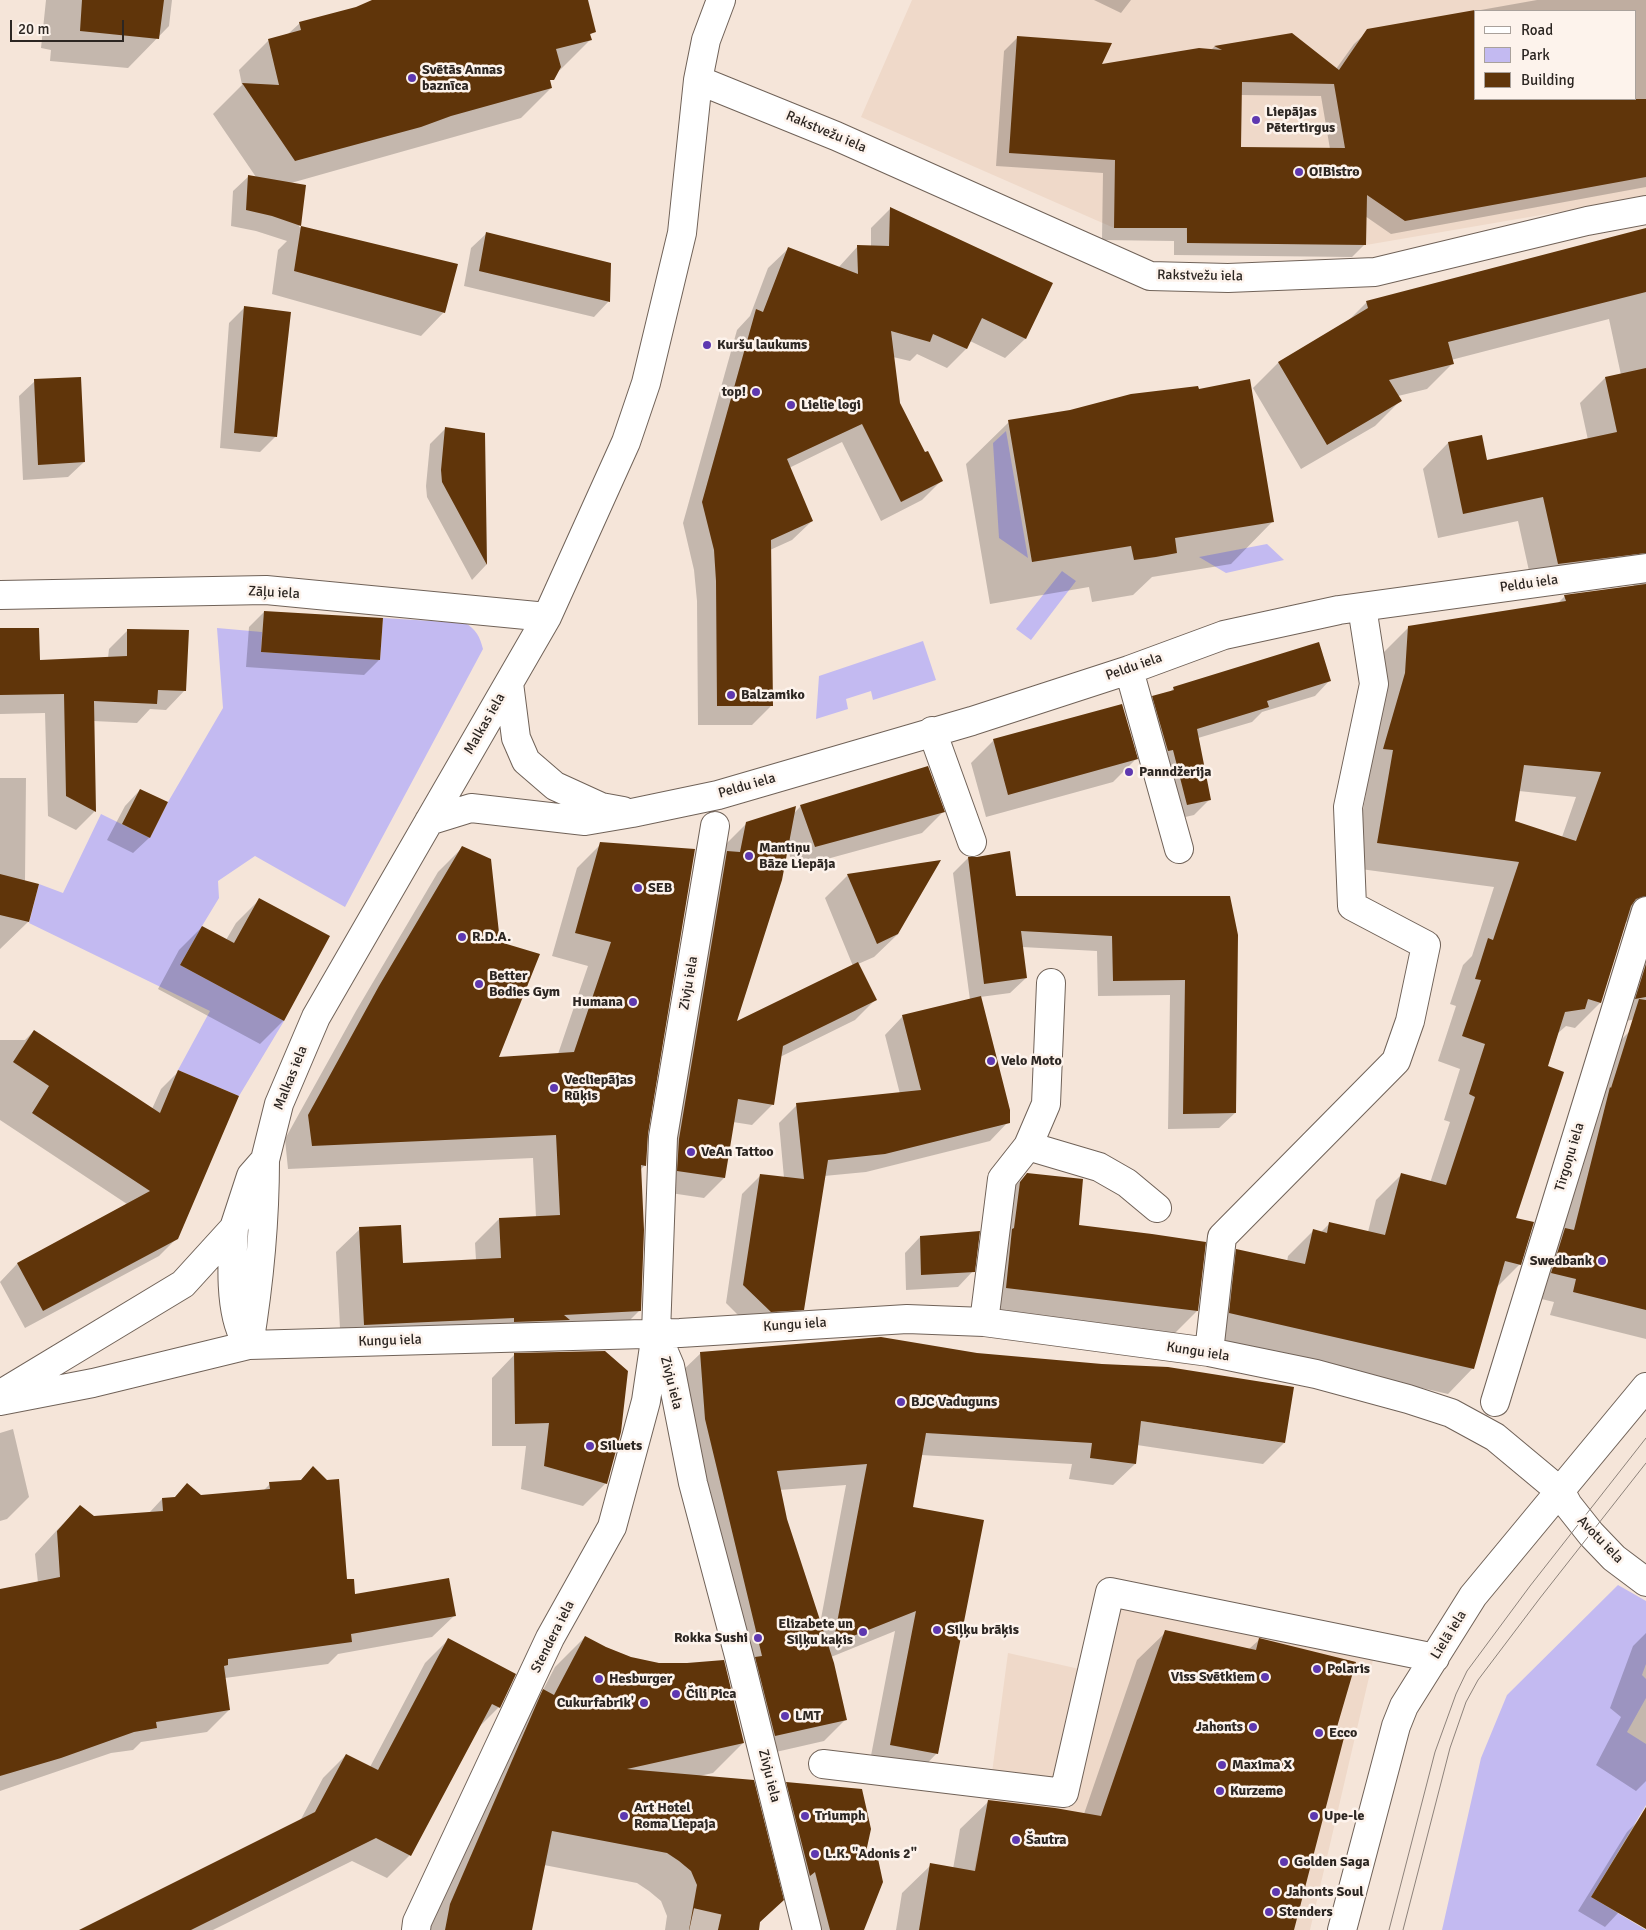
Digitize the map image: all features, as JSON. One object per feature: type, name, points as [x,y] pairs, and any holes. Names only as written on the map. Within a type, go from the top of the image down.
[{"type":"street","points":[[632,813],[601,807],[555,786],[526,762],[516,738],[509,683],[547,617],[626,442],[646,383],[682,233],[698,80],[706,40],[721,0]]},
{"type":"street","name":"Rakstvežu iela","points":[[698,80],[836,136],[1150,276],[1228,278],[1375,272],[1587,221],[1646,210]]},
{"type":"street","name":"Peldu iela","points":[[429,821],[471,808],[585,822],[632,813],[718,795],[972,720],[1128,670],[1224,635],[1339,610],[1646,568]]},
{"type":"street","name":"Zāļu iela","points":[[0,595],[266,590],[547,617]]},
{"type":"street","points":[[1208,1352],[1222,1237],[1396,1061],[1410,1020],[1426,945],[1352,906],[1348,807],[1374,684],[1362,607]]},
{"type":"street","points":[[1128,670],[1179,849]]},
{"type":"street","name":"Malkas iela","points":[[0,1395],[183,1284],[234,1228],[252,1176],[265,1160],[279,1104],[316,1017],[509,683]]},
{"type":"street","points":[[932,731],[972,842]]},
{"type":"street","name":"Zivju iela","points":[[715,826],[663,1137],[656,1333],[670,1366],[693,1483],[739,1656],[807,1930]]},
{"type":"street","name":"Tirgoņu iela","points":[[1495,1402],[1646,911]]},
{"type":"street","points":[[984,1322],[1002,1179],[1028,1146],[1046,1104],[1051,983]]},
{"type":"street","points":[[1028,1146],[1100,1167],[1128,1183],[1157,1208]]},
{"type":"street","points":[[248,1344],[257,1296],[265,1192],[265,1160]]},
{"type":"street","points":[[234,1228],[231,1265],[238,1327],[248,1344]]},
{"type":"street","name":"Kungu iela","points":[[0,1401],[94,1382],[248,1344],[656,1333],[907,1319],[984,1322],[1208,1352],[1316,1374],[1408,1399],[1452,1413],[1495,1436],[1560,1492]]},
{"type":"street","name":"Stendera iela","points":[[416,1930],[417,1922],[550,1638],[612,1527],[646,1402],[656,1333]]},
{"type":"street","name":"Lielā iela","points":[[1342,1930],[1396,1726],[1404,1706],[1473,1596],[1646,1389]]},
{"type":"street","name":"Avotu iela","points":[[1560,1492],[1591,1534],[1614,1558],[1646,1582]]},
{"type":"street","points":[[823,1764],[1064,1793],[1110,1592],[1435,1658]]},
{"type":"shaded area","name":"Liepājas Pētertirgus","points":[[912,0],[1646,0],[1646,197],[1366,245],[1187,243],[1186,228],[1114,228],[861,117]]},
{"type":"shaded area","points":[[1101,1579],[1377,1643],[1310,1930],[962,1930],[989,1795],[1008,1653],[1084,1670]]},
{"type":"green space","points":[[1006,431],[1028,558],[999,538],[993,443]]},
{"type":"green space","points":[[1267,544],[1284,560],[1226,573],[1199,557]]},
{"type":"green space","points":[[1062,571],[1076,581],[1031,640],[1016,629]]},
{"type":"green space","points":[[383,618],[465,623],[477,634],[483,649],[345,907],[255,856],[218,881],[219,898],[180,965],[284,1021],[239,1096],[178,1070],[210,1011],[29,923],[39,884],[63,893],[101,814],[150,838],[168,802],[223,708],[217,628],[262,632],[261,652],[380,660]]},
{"type":"green space","points":[[923,641],[936,680],[873,700],[871,691],[846,699],[848,709],[816,719],[819,676]]},
{"type":"green space","points":[[1618,1585],[1646,1601],[1646,1664],[1642,1675],[1646,1679],[1646,1698],[1627,1732],[1646,1744],[1646,1805],[1591,1897],[1646,1930],[1442,1930],[1481,1758],[1507,1695]]},
{"type":"building","points":[[82,0],[164,0],[159,39],[80,31]]},
{"type":"building","name":"Svētās Annas baznīca","points":[[372,0],[588,0],[596,32],[590,34],[592,40],[556,49],[561,67],[554,80],[550,80],[552,88],[451,116],[421,127],[295,161],[242,83],[279,85],[268,39],[301,30],[299,22],[356,7]]},
{"type":"building","name":"Liepājas Pētertirgus","points":[[1474,10],[1474,100],[1646,99],[1646,177],[1405,221],[1367,195],[1366,245],[1187,243],[1187,228],[1114,228],[1115,160],[1009,153],[1017,36],[1112,43],[1102,64],[1199,48],[1222,50],[1214,46],[1292,33],[1339,70],[1367,29]],"holes":[[[1242,82],[1334,84],[1345,148],[1241,147]]]},
{"type":"building","points":[[248,175],[306,185],[301,226],[272,216],[246,210]]},
{"type":"building","points":[[890,207],[1053,283],[1026,339],[982,318],[967,349],[933,334],[930,342],[891,331],[900,403],[925,452],[928,451],[943,481],[901,502],[862,424],[787,459],[813,521],[771,540],[773,706],[717,706],[714,550],[702,502],[756,309],[763,312],[788,247],[858,274],[857,245],[889,246]]},
{"type":"building","points":[[301,226],[458,264],[445,313],[294,271]]},
{"type":"building","points":[[1646,228],[1646,292],[1448,342],[1454,364],[1389,380],[1402,401],[1327,445],[1278,362],[1368,308],[1366,301]]},
{"type":"building","points":[[486,232],[611,263],[610,302],[479,271]]},
{"type":"building","points":[[244,306],[291,312],[277,437],[234,433]]},
{"type":"building","points":[[1646,368],[1646,553],[1558,564],[1543,497],[1463,514],[1448,442],[1482,435],[1487,460],[1617,432],[1605,377]]},
{"type":"building","points":[[81,377],[85,462],[38,465],[34,379]]},
{"type":"building","points":[[1250,379],[1274,522],[1175,538],[1177,553],[1156,557],[1134,560],[1131,546],[1032,562],[1008,420],[1070,410],[1131,394],[1198,386],[1199,389]]},
{"type":"building","points":[[445,427],[485,433],[487,565],[442,482],[441,470]]},
{"type":"building","points":[[1646,584],[1646,896],[1636,899],[1631,906],[1601,1003],[1588,999],[1585,1009],[1565,1012],[1548,1066],[1564,1072],[1516,1218],[1534,1222],[1521,1265],[1505,1261],[1474,1369],[1229,1313],[1236,1249],[1305,1264],[1313,1229],[1327,1233],[1329,1222],[1385,1235],[1401,1173],[1446,1185],[1475,1097],[1469,1094],[1485,1044],[1462,1036],[1481,980],[1475,979],[1488,938],[1493,940],[1519,862],[1377,843],[1393,750],[1383,749],[1405,673],[1408,626],[1566,601],[1564,595]],"holes":[[[1524,765],[1601,772],[1576,841],[1515,821]]]},
{"type":"building","points":[[264,611],[383,618],[380,660],[261,652]]},
{"type":"building","points":[[0,628],[39,628],[40,660],[127,656],[127,629],[189,630],[186,691],[158,690],[157,704],[94,701],[96,812],[66,796],[64,694],[0,695]]},
{"type":"building","points":[[1319,642],[1331,681],[1267,701],[1269,707],[1197,729],[1211,800],[1187,805],[1173,750],[1168,751],[1152,696],[1174,690],[1173,687]]},
{"type":"building","points":[[1122,704],[1138,759],[1008,795],[993,739]]},
{"type":"building","points":[[928,766],[945,812],[815,847],[800,805]]},
{"type":"building","points":[[140,789],[168,802],[150,838],[122,824]]},
{"type":"building","points":[[796,806],[782,880],[737,1021],[858,962],[877,1000],[783,1046],[774,1105],[738,1099],[725,1178],[677,1171],[679,1139],[727,851],[740,852],[746,822]]},
{"type":"building","points":[[600,842],[695,849],[648,1134],[646,1166],[641,1165],[644,1230],[641,1311],[564,1315],[570,1320],[514,1322],[514,1318],[364,1325],[359,1227],[401,1225],[403,1263],[501,1258],[499,1218],[560,1215],[556,1135],[312,1146],[308,1115],[379,986],[462,846],[491,859],[500,942],[540,954],[499,1057],[574,1052],[611,942],[575,933]]},
{"type":"building","points":[[1010,851],[1016,896],[1230,896],[1238,935],[1236,1113],[1183,1114],[1185,980],[1113,981],[1112,936],[1021,931],[1027,978],[984,984],[968,857]]},
{"type":"building","points":[[941,860],[898,934],[877,944],[847,874]]},
{"type":"building","points":[[0,874],[39,884],[29,922],[0,915]]},
{"type":"building","points":[[259,898],[330,936],[284,1021],[180,965],[202,926],[234,943]]},
{"type":"building","points":[[1646,964],[1646,997],[1635,999]]},
{"type":"building","points":[[981,996],[1010,1110],[1010,1123],[885,1154],[828,1160],[804,1310],[771,1312],[743,1285],[760,1174],[804,1179],[796,1103],[921,1090],[902,1015]]},
{"type":"building","points":[[1639,999],[1646,1000],[1646,1310],[1573,1292],[1576,1279],[1551,1273],[1565,1228],[1574,1230],[1610,1087]]},
{"type":"building","points":[[34,1030],[160,1113],[178,1070],[239,1096],[178,1239],[43,1311],[17,1263],[150,1191],[32,1113],[49,1086],[13,1062]]},
{"type":"building","points":[[1027,1173],[1083,1179],[1079,1225],[1206,1242],[1198,1311],[1006,1288],[1012,1229],[1014,1228],[1020,1182]]},
{"type":"building","points":[[980,1231],[975,1272],[921,1275],[920,1236]]},
{"type":"building","points":[[881,1337],[977,1353],[1102,1364],[1168,1367],[1294,1387],[1285,1443],[1141,1421],[1136,1464],[1090,1458],[1092,1443],[926,1433],[913,1507],[984,1520],[938,1754],[890,1745],[916,1611],[833,1644],[867,1464],[777,1471],[787,1519],[834,1663],[847,1720],[775,1736],[755,1657],[762,1656],[705,1419],[700,1352]]},
{"type":"building","points":[[605,1351],[628,1371],[621,1432],[607,1484],[544,1466],[549,1423],[515,1424],[514,1353]]},
{"type":"building","points":[[313,1466],[327,1480],[339,1479],[347,1579],[354,1579],[355,1594],[449,1578],[456,1616],[351,1634],[352,1642],[228,1659],[228,1665],[224,1666],[230,1710],[156,1722],[157,1728],[134,1732],[61,1758],[0,1776],[0,1589],[60,1577],[57,1531],[80,1505],[94,1516],[163,1511],[162,1498],[175,1497],[187,1483],[201,1495],[270,1489],[269,1482],[301,1480]]},
{"type":"building","name":"Kurzeme","points":[[1165,1630],[1256,1650],[1259,1638],[1356,1662],[1337,1727],[1346,1730],[1294,1930],[919,1930],[930,1863],[975,1871],[988,1800],[1101,1816]]},
{"type":"building","name":"Art Hotel Roma Liepaja","points":[[585,1636],[631,1657],[659,1663],[724,1660],[744,1743],[627,1769],[754,1780],[784,1900],[760,1922],[759,1930],[689,1930],[697,1885],[691,1871],[679,1861],[667,1853],[552,1831],[532,1930],[445,1930],[450,1904],[543,1689],[554,1695]]},
{"type":"building","points":[[448,1638],[516,1674],[500,1708],[492,1704],[411,1856],[376,1838],[191,1930],[79,1930],[315,1812],[346,1754],[378,1770]]},
{"type":"building","points":[[786,1782],[862,1789],[871,1829],[866,1852],[877,1854],[883,1882],[864,1930],[830,1930],[815,1872],[810,1876]]},
{"type":"building","points":[[1646,1807],[1646,1929],[1591,1897]]},
{"type":"tunnel","points":[[691,1922],[727,1930]]},
{"type":"tram line","points":[[1389,1930],[1435,1752],[1456,1694],[1467,1671],[1530,1586],[1646,1438]]},
{"type":"tram line","points":[[1403,1930],[1450,1748],[1466,1702],[1478,1680],[1646,1463]]},
{"type":"place","name":"Svētās Annas baznīca","points":[[412,78]]},
{"type":"place","name":"Liepājas Pētertirgus","points":[[1256,120]]},
{"type":"place","name":"O!Bistro","points":[[1299,172]]},
{"type":"place","name":"Kuršu laukums","points":[[707,345]]},
{"type":"place","name":"top!","points":[[756,392]]},
{"type":"place","name":"Lielie logi","points":[[791,405]]},
{"type":"place","name":"Balzamiko","points":[[731,695]]},
{"type":"place","name":"Panndžerija","points":[[1129,772]]},
{"type":"place","name":"Mantiņu Bāze Liepāja","points":[[749,856]]},
{"type":"place","name":"SEB","points":[[638,888]]},
{"type":"place","name":"R.D.A.","points":[[462,937]]},
{"type":"place","name":"Better Bodies Gym","points":[[479,984]]},
{"type":"place","name":"Humana","points":[[633,1002]]},
{"type":"place","name":"Velo Moto","points":[[991,1061]]},
{"type":"place","name":"Vecliepājas Rūķis","points":[[554,1088]]},
{"type":"place","name":"VeAn Tattoo","points":[[691,1152]]},
{"type":"place","name":"Swedbank","points":[[1602,1261]]},
{"type":"place","name":"BJC Vaduguns","points":[[901,1402]]},
{"type":"place","name":"Siluets","points":[[590,1446]]},
{"type":"place","name":"Siļķu brāķis","points":[[937,1630]]},
{"type":"place","name":"Elizabete un Siļķu kaķis","points":[[863,1632]]},
{"type":"place","name":"Rokka Sushi","points":[[758,1638]]},
{"type":"place","name":"Polaris","points":[[1317,1669]]},
{"type":"place","name":"Viss Svētkiem","points":[[1265,1677]]},
{"type":"place","name":"Hesburger","points":[[599,1679]]},
{"type":"place","name":"Čili Pica","points":[[676,1694]]},
{"type":"place","name":"Cukurfabrik'","points":[[644,1703]]},
{"type":"place","name":"LMT","points":[[785,1716]]},
{"type":"place","name":"Jahonts","points":[[1253,1727]]},
{"type":"place","name":"Ecco","points":[[1319,1733]]},
{"type":"place","name":"Maxima X","points":[[1222,1765]]},
{"type":"place","name":"Kurzeme","points":[[1220,1791]]},
{"type":"place","name":"Art Hotel Roma Liepaja","points":[[624,1816]]},
{"type":"place","name":"Triumph","points":[[805,1816]]},
{"type":"place","name":"Upe-le","points":[[1314,1816]]},
{"type":"place","name":"Šautra","points":[[1016,1840]]},
{"type":"place","name":"L.K. \"Adonis 2\"","points":[[815,1854]]},
{"type":"place","name":"Golden Saga","points":[[1284,1862]]},
{"type":"place","name":"Jahonts Soul","points":[[1276,1892]]},
{"type":"place","name":"Stenders","points":[[1269,1912]]}]
